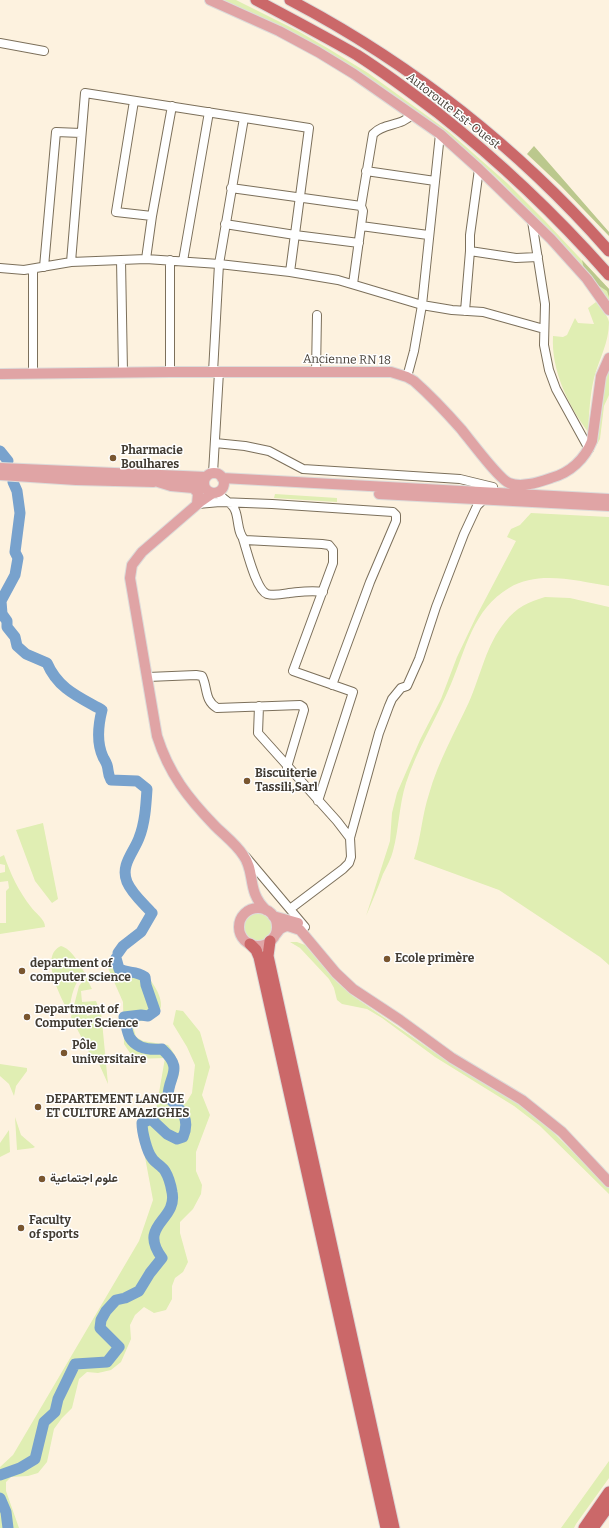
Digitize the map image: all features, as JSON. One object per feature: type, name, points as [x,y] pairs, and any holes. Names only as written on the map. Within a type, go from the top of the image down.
[{"type":"highway","name":"Autoroute Est-Ouest","points":[[256,0],[357,56],[409,91],[464,134],[509,172],[549,211],[609,275]]},
{"type":"highway","name":"Autoroute Est-Ouest","points":[[290,0],[315,13],[377,51],[420,80],[476,122],[542,182],[609,251]]},
{"type":"highway","points":[[272,940],[268,956],[394,1528]]},
{"type":"highway","points":[[250,944],[256,950],[259,957],[386,1528]]},
{"type":"highway","points":[[584,1528],[609,1492]]},
{"type":"highway","points":[[593,1528],[609,1506]]},
{"type":"main road","points":[[210,0],[298,40],[354,74],[440,134],[479,169],[572,261],[588,279],[609,310]]},
{"type":"main road","points":[[482,496],[493,487],[508,483],[517,485],[527,484],[557,477],[582,459],[589,449],[592,441],[601,376],[609,358]]},
{"type":"main road","name":"Ancienne RN 18","points":[[0,374],[123,372],[391,372],[414,381],[431,397],[508,483]]},
{"type":"main road","points":[[0,468],[213,484],[468,499],[482,496],[609,506]]},
{"type":"main road","points":[[0,475],[76,480],[213,484],[482,496],[609,499]]},
{"type":"main road","points":[[158,482],[171,486],[193,488],[198,493],[199,503]]},
{"type":"main road","points":[[213,484],[199,503],[142,552],[132,566],[130,578],[132,596],[148,677],[157,736],[163,753],[175,778],[193,802],[244,855],[249,868],[252,889],[256,898],[270,913],[277,925],[276,934],[272,940]]},
{"type":"main road","points":[[252,889],[249,905],[240,925],[241,934],[246,942],[259,946],[272,940],[280,929],[284,927],[288,926],[300,930],[336,972],[353,989],[400,1020],[452,1058],[534,1108],[562,1132],[609,1182]]},
{"type":"main road","points":[[241,920],[244,915],[254,909],[270,913],[305,927],[353,982],[462,1058],[516,1088],[565,1128],[609,1174]]},
{"type":"street","points":[[0,44],[44,52]]},
{"type":"street","points":[[70,262],[85,93],[309,128],[290,272]]},
{"type":"street","points":[[134,101],[116,212],[152,216]]},
{"type":"street","points":[[146,259],[152,216],[172,106]]},
{"type":"street","points":[[183,261],[209,112]]},
{"type":"street","points":[[353,284],[363,210],[361,206],[373,134],[384,126],[407,120],[412,114]]},
{"type":"street","points":[[244,118],[219,264],[213,484],[221,497],[232,504],[235,508],[243,539],[258,583],[263,591],[267,594],[306,591],[323,592]]},
{"type":"street","points":[[44,266],[56,132],[82,133]]},
{"type":"street","points":[[407,377],[414,351],[422,305],[428,235],[440,134]]},
{"type":"street","points":[[465,311],[470,235],[479,169]]},
{"type":"street","points":[[366,172],[434,181]]},
{"type":"street","points":[[231,188],[361,206]]},
{"type":"street","points":[[532,221],[546,313],[544,330],[546,357],[556,389],[589,449]]},
{"type":"street","points":[[226,224],[359,243]]},
{"type":"street","points":[[361,226],[428,235]]},
{"type":"street","points":[[470,251],[516,258],[538,257]]},
{"type":"street","points":[[0,268],[33,269],[70,262],[146,259],[219,264],[290,272],[338,280],[422,305],[483,312],[544,330]]},
{"type":"street","points":[[121,260],[123,372]]},
{"type":"street","points":[[170,260],[170,372]]},
{"type":"street","points":[[33,269],[33,374]]},
{"type":"street","points":[[316,372],[317,315]]},
{"type":"street","points":[[215,443],[245,446],[269,451],[303,469],[460,479],[493,487]]},
{"type":"street","points":[[290,909],[349,863],[351,857],[350,838],[379,733],[392,699],[401,688],[407,686],[419,659],[436,607],[464,534],[482,496]]},
{"type":"street","points":[[468,499],[474,504],[475,510]]},
{"type":"street","points":[[199,503],[228,502],[392,512],[396,516],[394,526],[370,582],[332,685]]},
{"type":"street","points":[[243,539],[329,545],[333,550],[334,559],[293,670],[353,692],[318,801]]},
{"type":"street","points":[[148,677],[202,676],[205,681],[208,698],[217,708],[300,705],[304,710],[287,767]]},
{"type":"street","points":[[259,706],[258,733],[350,838]]},
{"type":"street","points":[[244,855],[305,927]]},
{"type":"green space","points":[[220,0],[236,0],[298,31],[368,73],[448,131],[507,183],[609,289],[609,303],[499,180],[443,132],[419,115]]},
{"type":"green space","points":[[534,146],[609,232],[609,236],[561,186],[527,154]]},
{"type":"green space","points":[[582,260],[609,289],[609,297],[607,291],[596,284],[584,269]]},
{"type":"green space","points":[[596,302],[606,314],[609,322],[609,330],[593,384],[588,432],[562,387],[555,362],[553,336],[563,337],[567,335],[575,318],[578,323],[594,324],[588,308]]},
{"type":"green space","points":[[609,369],[609,395],[604,406],[600,439],[596,446],[594,446],[604,382]]},
{"type":"green space","points":[[275,494],[337,498],[337,502],[274,498]]},
{"type":"green space","points":[[531,513],[609,517],[609,586],[558,578],[533,579],[509,588],[487,607],[472,631],[445,697],[411,770],[400,808],[397,834],[392,854],[366,916],[390,841],[392,813],[397,793],[420,740],[441,699],[457,657],[516,541],[507,537],[511,529],[520,525]]},
{"type":"green space","points":[[545,597],[570,598],[609,607],[609,965],[600,957],[499,890],[414,859],[433,782],[442,759],[469,702],[493,640],[498,631],[514,612],[528,603]]},
{"type":"green space","points":[[43,823],[58,899],[52,903],[35,881],[16,830]]},
{"type":"green space","points":[[4,855],[19,889],[31,907],[42,919],[45,927],[0,934],[0,923],[6,923],[6,891],[9,888],[8,881],[0,882],[0,873],[5,872],[5,865],[0,864],[0,857]]},
{"type":"green space","points":[[258,913],[268,917],[272,927],[268,937],[258,941],[248,937],[244,927],[248,917]]},
{"type":"green space","points":[[290,942],[297,942],[305,945],[337,982],[353,996],[447,1061],[519,1104],[544,1123],[609,1188],[609,1194],[540,1126],[514,1106],[435,1057],[382,1018],[367,1009],[342,1004],[337,1000],[334,988],[329,979],[300,948]]},
{"type":"green space","points":[[61,946],[72,953],[85,973],[75,986],[69,1013],[57,988],[52,968],[54,951]]},
{"type":"green space","points":[[108,968],[142,970],[156,988],[161,1003],[157,1015],[150,1020],[138,1021],[133,1026],[136,1037],[143,1041],[168,1045],[173,1051],[179,1066],[179,1074],[171,1092],[171,1101],[179,1106],[186,1103],[192,1093],[195,1065],[187,1047],[173,1024],[176,1010],[183,1011],[200,1032],[210,1067],[202,1095],[210,1115],[196,1152],[196,1171],[202,1185],[201,1194],[193,1209],[180,1222],[180,1233],[188,1262],[183,1272],[175,1278],[172,1286],[172,1299],[166,1310],[154,1313],[144,1307],[135,1315],[130,1325],[131,1339],[121,1362],[111,1370],[98,1373],[87,1372],[79,1379],[72,1408],[54,1429],[47,1462],[38,1473],[28,1476],[11,1477],[6,1482],[6,1491],[19,1528],[0,1528],[0,1467],[13,1455],[139,1241],[153,1200],[139,1125],[142,1116],[156,1110],[165,1058],[134,1059],[124,1044],[123,1002]]},
{"type":"green space","points":[[86,977],[92,989],[81,991],[82,1002],[96,1001],[99,1009],[86,1011],[87,1016],[94,1014],[94,1012],[101,1011],[108,1084],[96,1057],[92,1058],[71,1017],[79,986]]},
{"type":"green space","points":[[0,1064],[27,1068],[27,1071],[16,1086],[14,1096],[9,1084],[0,1076]]},
{"type":"green space","points":[[15,1117],[21,1135],[35,1147],[17,1150]]},
{"type":"green space","points":[[9,1130],[10,1152],[0,1157],[0,1143]]},
{"type":"green space","points":[[609,1461],[609,1478],[574,1528],[561,1528]]},
{"type":"waterway","points":[[0,451],[8,461]]},
{"type":"waterway","points":[[13,482],[17,491],[20,513],[15,552],[18,558],[15,575],[1,601],[2,614],[7,621],[7,627],[15,637],[17,646],[26,654],[47,663],[63,686],[102,710],[99,722],[99,746],[107,765],[111,780],[137,781],[147,789],[143,826],[137,843],[126,864],[125,876],[132,891],[152,913],[141,932],[123,946],[118,953]]},
{"type":"waterway","points":[[0,1475],[20,1468],[35,1459],[44,1422],[55,1412],[58,1399],[75,1364],[107,1362],[119,1347],[100,1328],[101,1320],[106,1311],[116,1300],[125,1298],[139,1291],[150,1273],[162,1258],[155,1247],[154,1237],[156,1230],[169,1210],[172,1202],[172,1192],[165,1171],[153,1160],[148,1151],[142,1123],[151,1119],[167,1134],[177,1139],[183,1137],[186,1125],[181,1110],[168,1097],[174,1073],[173,1062],[162,1049],[140,1047],[133,1042],[127,1031],[124,1017],[141,1015],[148,1016],[155,1011],[146,985],[145,977],[119,969],[116,958]]},
{"type":"waterway","points":[[0,1498],[6,1512],[8,1528]]},
{"type":"place","name":"Pharmacie Boulhares","points":[[113,458]]},
{"type":"place","name":"Biscuiterie Tassili,Sarl","points":[[247,781]]},
{"type":"place","name":"Ecole primère","points":[[387,959]]},
{"type":"place","name":"department of computer science","points":[[22,971]]},
{"type":"place","name":"Department of Computer Science","points":[[27,1017]]},
{"type":"place","name":"Pôle universitaire","points":[[64,1053]]},
{"type":"place","name":"DEPARTEMENT LANGUE ET CULTURE AMAZIGHES","points":[[38,1107]]},
{"type":"place","name":"علوم اجتماعية","points":[[42,1179]]},
{"type":"place","name":"Faculty of sports","points":[[21,1228]]}]
